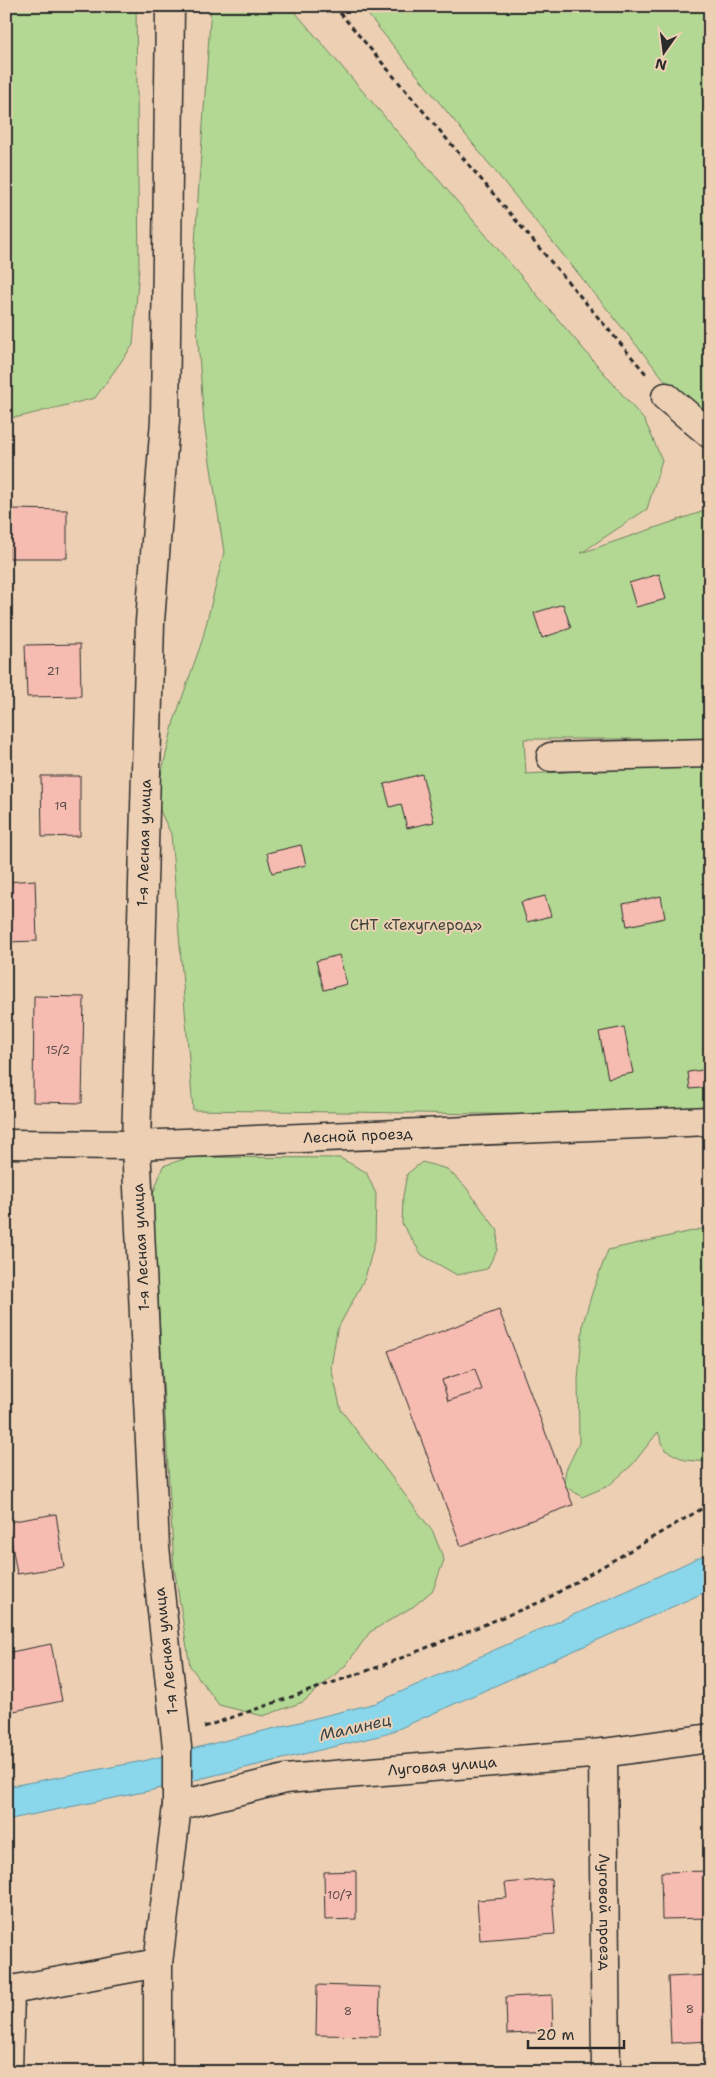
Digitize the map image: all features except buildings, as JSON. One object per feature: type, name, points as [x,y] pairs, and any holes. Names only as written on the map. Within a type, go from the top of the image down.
[{"type":"street","name":"1-я Лесная улица","points":[[158,2072],[158,1963],[177,1798],[176,1742],[155,1547],[136,1145],[150,622],[165,420],[170,6]]},
{"type":"street","points":[[666,398],[710,434]]},
{"type":"street","points":[[551,757],[710,753]]},
{"type":"street","name":"Лесной проезд","points":[[6,1144],[136,1145],[710,1121]]},
{"type":"street","name":"Луговая улица","points":[[177,1798],[285,1779],[602,1752],[710,1738]]},
{"type":"street","name":"Луговой проезд","points":[[602,1752],[606,2072]]},
{"type":"street","points":[[8,2072],[8,1990],[158,1963]]},
{"type":"path","points":[[334,6],[666,398]]},
{"type":"path","points":[[176,1742],[381,1666],[543,1601],[710,1504]]},
{"type":"green space","points":[[6,6],[136,6],[139,268],[133,345],[95,398],[19,417],[6,417]]},
{"type":"green space","name":"СНТ «Техуглерод»","points":[[211,6],[288,6],[295,12],[645,421],[662,460],[647,509],[581,553],[710,509],[710,739],[524,739],[526,774],[710,764],[710,1110],[560,1115],[193,1110],[171,834],[155,800],[174,721],[202,641],[224,552],[204,423],[193,272]]},
{"type":"green space","points":[[361,6],[710,6],[710,416],[672,389]]},
{"type":"green space","points":[[190,1157],[340,1158],[366,1172],[376,1194],[375,1241],[365,1278],[337,1330],[331,1367],[341,1410],[433,1532],[444,1560],[433,1590],[414,1606],[370,1632],[346,1665],[303,1702],[263,1716],[219,1705],[190,1666],[174,1567],[152,1197],[163,1166]]},
{"type":"green space","points":[[422,1162],[447,1169],[465,1186],[498,1231],[497,1250],[487,1269],[457,1275],[422,1255],[402,1224],[403,1196],[407,1174]]},
{"type":"green space","points":[[710,1227],[710,1462],[685,1460],[665,1450],[658,1432],[632,1465],[608,1486],[582,1497],[563,1485],[566,1470],[579,1443],[578,1380],[583,1323],[608,1250]]},
{"type":"water","name":"Малинец","points":[[710,1552],[710,1590],[387,1734],[153,1790],[6,1820],[6,1787],[143,1761],[376,1703]]}]
